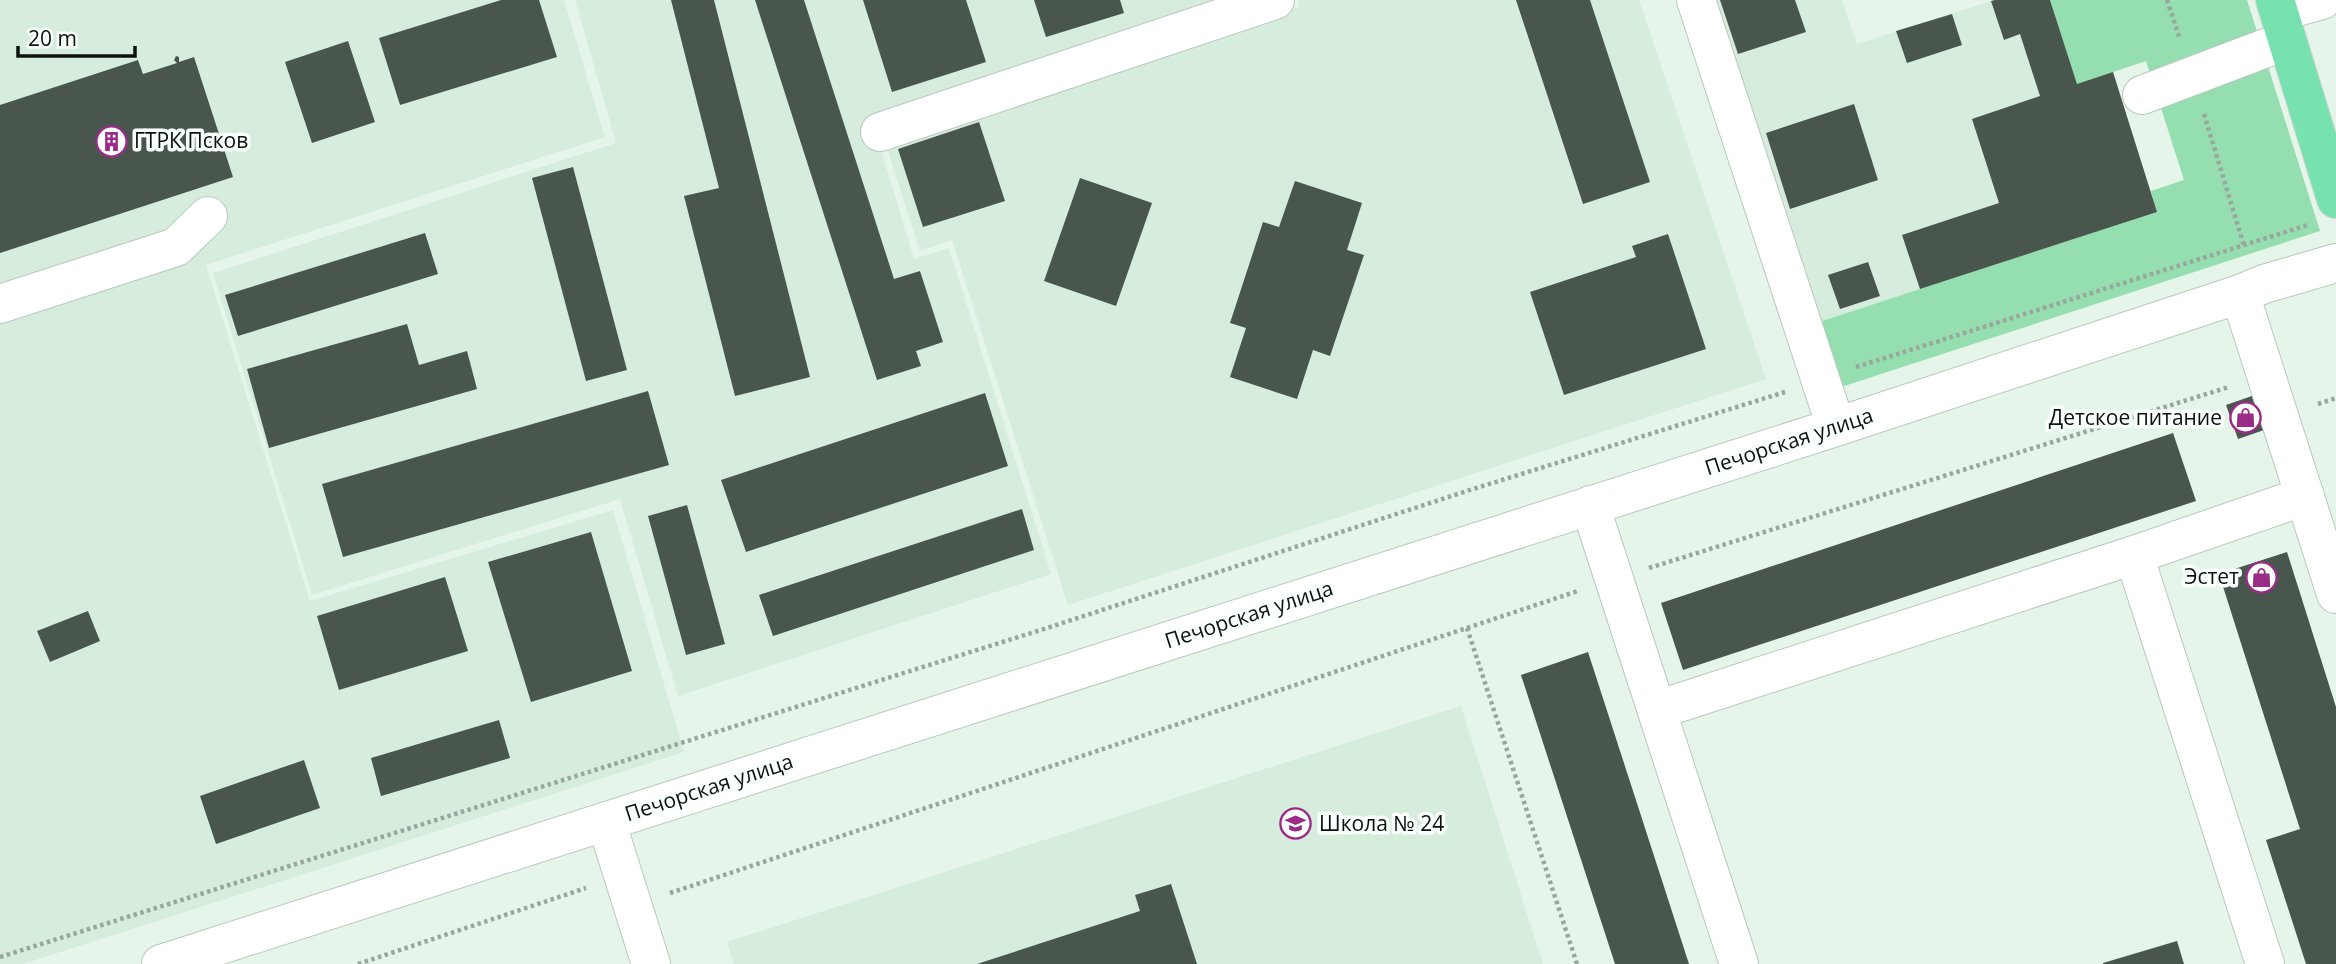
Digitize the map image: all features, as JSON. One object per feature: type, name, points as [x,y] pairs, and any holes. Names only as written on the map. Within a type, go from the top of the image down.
[{"type":"main road","points":[[2280,17],[2323,211]]},
{"type":"street","points":[[880,132],[1275,0]]},
{"type":"street","points":[[1696,0],[1836,427]]},
{"type":"street","points":[[2141,95],[2193,77],[2280,17],[2322,0]]},
{"type":"street","points":[[0,304],[176,247],[208,216]]},
{"type":"street","name":"Печорская улица","points":[[161,964],[1836,427],[2336,263]]},
{"type":"street","points":[[2252,289],[2267,375],[2336,594]]},
{"type":"street","points":[[1657,710],[2134,555],[2305,496]]},
{"type":"street","points":[[1590,505],[1739,964]]},
{"type":"street","points":[[2134,555],[2265,964]]},
{"type":"street","points":[[606,821],[651,964]]},
{"type":"path","points":[[2167,0],[2243,244],[2252,289]]},
{"type":"path","points":[[0,957],[1047,628],[1473,489],[1809,385],[1820,379],[2243,244],[2323,211]]},
{"type":"path","points":[[358,964],[628,891],[2267,375]]},
{"type":"path","points":[[2310,394],[2318,404],[2321,415]]},
{"type":"path","points":[[2318,404],[2336,398]]},
{"type":"path","points":[[1467,628],[1577,964]]},
{"type":"shaded area","points":[[0,0],[564,0],[605,137],[206,265],[310,601],[613,510],[684,752],[23,964],[0,964]]},
{"type":"shaded area","points":[[575,0],[1252,0],[874,127],[914,259],[949,248],[1051,574],[678,696],[620,499],[312,595],[213,273],[616,143]]},
{"type":"shaded area","points":[[1298,0],[1639,0],[1766,379],[1068,605],[952,240],[920,251],[885,142],[1299,7]]},
{"type":"shaded area","points":[[1710,0],[1842,0],[1857,44],[1994,0],[2050,0],[2077,83],[2113,72],[2157,212],[1816,323]]},
{"type":"shaded area","name":"Школа № 24","points":[[1461,706],[1543,964],[734,964],[727,942]]},
{"type":"green space","points":[[2050,0],[2247,0],[2320,231],[1838,388],[1816,323],[2156,212],[2151,191],[2184,180],[2146,61],[2077,84]]},
{"type":"building","points":[[501,0],[539,0],[557,57],[400,105],[379,38]]},
{"type":"building","points":[[671,0],[714,0],[810,377],[735,396],[684,196],[719,188]]},
{"type":"building","points":[[755,0],[804,0],[894,279],[920,271],[943,342],[916,351],[921,366],[877,380]]},
{"type":"building","points":[[863,0],[966,0],[986,62],[892,92]]},
{"type":"building","points":[[1034,0],[1120,0],[1124,13],[1046,37]]},
{"type":"building","points":[[1516,0],[1590,0],[1650,182],[1583,204]]},
{"type":"building","points":[[1720,0],[1795,0],[1806,32],[1738,54]]},
{"type":"building","points":[[2050,0],[2077,84],[2113,72],[2157,212],[1920,289],[1902,235],[1999,203],[1972,119],[2040,96],[2020,34],[2004,40],[1991,1]]},
{"type":"building","points":[[1952,14],[1962,45],[1907,63],[1896,31]]},
{"type":"building","points":[[348,41],[375,122],[312,143],[285,62]]},
{"type":"building","name":"ГТРК Псков","points":[[176,56],[179,57],[179,62],[194,57],[233,177],[0,253],[0,105],[138,60],[143,74],[177,63],[174,60]]},
{"type":"building","points":[[1854,104],[1878,180],[1790,209],[1766,133]]},
{"type":"building","points":[[979,122],[1005,201],[923,227],[898,149]]},
{"type":"building","points":[[573,167],[627,370],[586,381],[532,178]]},
{"type":"building","points":[[1080,178],[1152,203],[1116,306],[1044,281]]},
{"type":"building","points":[[1295,181],[1362,203],[1347,250],[1364,255],[1330,356],[1313,350],[1297,399],[1230,377],[1246,328],[1230,323],[1263,222],[1279,227]]},
{"type":"building","points":[[425,233],[438,274],[238,336],[225,295]]},
{"type":"building","points":[[1668,234],[1706,349],[1564,395],[1530,292],[1636,257],[1632,246]]},
{"type":"building","points":[[1868,262],[1880,296],[1840,309],[1828,275]]},
{"type":"building","points":[[407,324],[419,365],[467,351],[477,389],[269,448],[247,369]]},
{"type":"building","points":[[648,391],[669,465],[343,557],[322,484]]},
{"type":"building","points":[[985,393],[1008,466],[746,552],[721,480]]},
{"type":"building","name":"Детское питание","points":[[2252,396],[2264,430],[2238,439],[2226,405]]},
{"type":"building","points":[[2173,433],[2196,501],[1683,670],[1661,603]]},
{"type":"building","points":[[687,505],[725,644],[686,655],[648,516]]},
{"type":"building","points":[[1022,509],[1034,550],[773,636],[759,595]]},
{"type":"building","points":[[591,532],[632,671],[531,702],[488,562]]},
{"type":"building","points":[[2287,552],[2336,707],[2336,964],[2306,964],[2266,840],[2300,829],[2219,574]]},
{"type":"building","points":[[445,577],[468,651],[339,690],[317,616]]},
{"type":"building","points":[[88,611],[100,641],[50,662],[37,631]]},
{"type":"building","points":[[1588,652],[1689,964],[1615,964],[1521,675]]},
{"type":"building","points":[[499,720],[510,758],[381,796],[371,758]]},
{"type":"building","points":[[304,760],[320,808],[216,844],[200,796]]},
{"type":"building","points":[[1171,884],[1197,964],[977,964],[1140,911],[1135,895]]},
{"type":"building","points":[[2177,941],[2184,964],[2103,964],[2103,963]]},
{"type":"place","name":"ГТРК Псков","points":[[111,141]]},
{"type":"place","name":"Детское питание","points":[[2245,418]]},
{"type":"place","name":"Эстет","points":[[2262,577]]},
{"type":"place","name":"Школа № 24","points":[[1296,824]]}]
